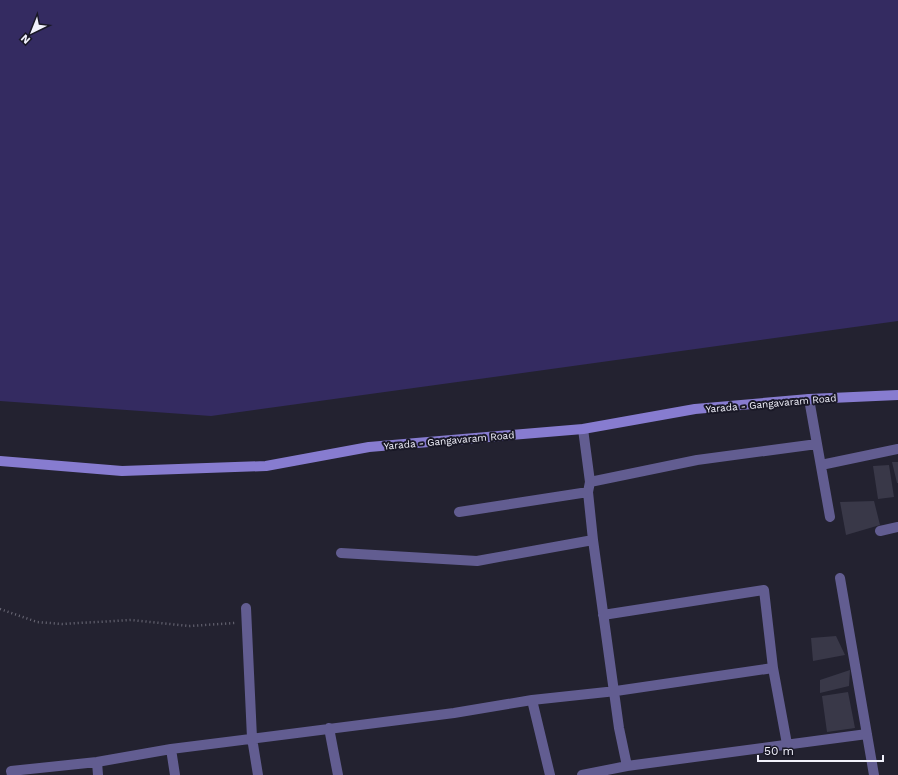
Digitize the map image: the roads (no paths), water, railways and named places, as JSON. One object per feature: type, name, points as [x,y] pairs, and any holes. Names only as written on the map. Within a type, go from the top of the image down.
[{"type":"street","name":"Yarada - Gangavaram Road","points":[[0,461],[122,470],[266,466],[369,447],[583,429],[695,409],[809,399],[898,395]]},
{"type":"street","points":[[809,399],[830,517]]},
{"type":"street","points":[[583,429],[593,540],[603,615],[616,691],[619,728],[627,766]]},
{"type":"street","points":[[459,512],[589,487],[697,460],[817,444]]},
{"type":"street","points":[[821,465],[898,448]]},
{"type":"street","points":[[880,531],[898,528]]},
{"type":"street","points":[[340,552],[477,561],[593,540]]},
{"type":"street","points":[[840,578],[874,775]]},
{"type":"street","points":[[603,615],[764,590],[772,668],[787,744]]},
{"type":"street","points":[[246,608],[252,738],[258,775]]},
{"type":"street","points":[[12,775],[11,771],[97,762],[171,749],[454,713],[532,700],[616,691],[772,668]]},
{"type":"street","points":[[532,700],[550,775]]},
{"type":"street","points":[[329,728],[338,775]]},
{"type":"street","points":[[582,775],[627,766],[867,734]]},
{"type":"street","points":[[171,749],[175,775]]},
{"type":"street","points":[[97,762],[98,775]]}]
